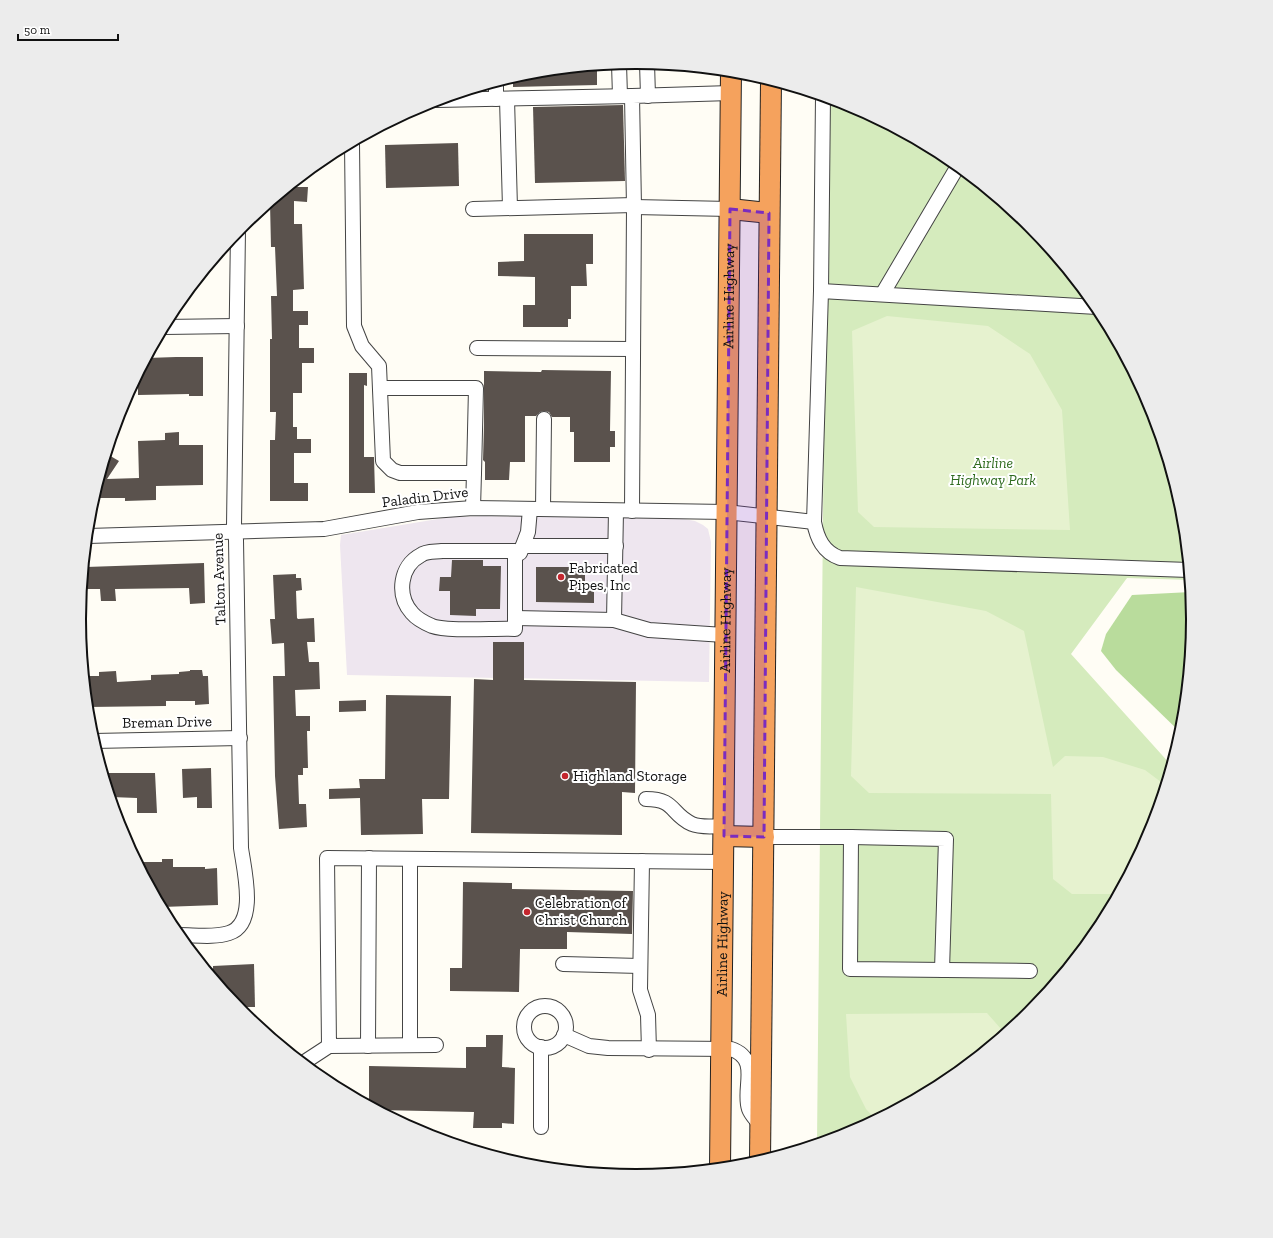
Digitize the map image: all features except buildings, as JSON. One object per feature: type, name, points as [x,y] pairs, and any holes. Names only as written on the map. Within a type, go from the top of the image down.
[{"type":"highway","name":"Airline Highway","points":[[720,1162],[724,831],[724,635],[731,78]]},
{"type":"highway","points":[[760,1154],[771,86]]},
{"type":"highway","points":[[730,210],[769,213]]},
{"type":"highway","points":[[724,831],[764,837]]},
{"type":"street","points":[[620,69],[626,96],[634,206],[632,511]]},
{"type":"street","points":[[647,69],[648,96]]},
{"type":"street","points":[[498,87],[501,99],[510,208]]},
{"type":"street","points":[[456,100],[731,93]]},
{"type":"street","points":[[823,102],[821,291],[814,522],[816,531],[824,547],[828,552],[840,558],[1184,570]]},
{"type":"street","points":[[352,149],[354,326],[362,346],[379,366],[382,454],[386,466],[400,473],[474,473]]},
{"type":"street","points":[[883,293],[955,171]]},
{"type":"street","points":[[473,209],[634,206],[730,210]]},
{"type":"street","name":"Talton Avenue","points":[[186,935],[230,933],[241,924],[247,910],[241,848],[235,532],[238,241]]},
{"type":"street","points":[[821,291],[883,293],[1089,306]]},
{"type":"street","points":[[170,327],[237,326]]},
{"type":"street","points":[[477,348],[633,349]]},
{"type":"street","points":[[380,388],[476,388],[473,508]]},
{"type":"street","points":[[515,568],[536,509],[544,419]]},
{"type":"street","name":"Paladin Drive","points":[[93,536],[324,529],[418,512],[473,508],[726,512],[814,522]]},
{"type":"street","points":[[614,620],[616,511]]},
{"type":"street","points":[[523,546],[616,546]]},
{"type":"street","points":[[442,551],[515,551],[515,618],[515,628],[442,628],[434,626],[412,614],[403,596],[402,583],[405,570],[413,560],[422,554],[442,551]]},
{"type":"street","points":[[515,618],[614,620],[649,630],[724,635]]},
{"type":"street","name":"Breman Drive","points":[[100,741],[240,738]]},
{"type":"street","points":[[646,799],[663,800],[686,821],[693,825],[724,831]]},
{"type":"street","points":[[764,837],[946,839],[942,970]]},
{"type":"street","points":[[851,837],[850,969],[1030,971]]},
{"type":"street","points":[[329,1046],[327,858],[723,862]]},
{"type":"street","points":[[368,1046],[369,858]]},
{"type":"street","points":[[410,859],[410,1045]]},
{"type":"street","points":[[642,861],[640,990],[648,1015],[649,1050]]},
{"type":"street","points":[[563,964],[640,966]]},
{"type":"street","points":[[550,1006],[561,1013],[566,1026],[564,1035],[558,1044],[552,1047],[542,1047],[532,1043],[524,1031],[526,1017],[536,1007],[550,1006]]},
{"type":"street","points":[[564,1035],[589,1046],[649,1050],[731,1049],[739,1052],[744,1057],[748,1065],[749,1110],[760,1125]]},
{"type":"street","points":[[308,1060],[329,1046],[436,1045]]},
{"type":"street","points":[[541,1127],[542,1047]]},
{"type":"highlighted area","points":[[730,209],[769,213],[764,837],[724,836]]},
{"type":"shaded area","points":[[485,516],[684,519],[695,521],[703,525],[708,529],[711,542],[709,682],[347,675],[340,545],[341,535],[450,517]]},
{"type":"green space","name":"Airline Highway Park","points":[[827,103],[880,126],[912,143],[971,183],[999,205],[1025,230],[1050,256],[1073,284],[1094,313],[1113,344],[1145,409],[1168,477],[1182,547],[1185,580],[1127,578],[1071,654],[1168,761],[1145,829],[1113,894],[1094,925],[1050,982],[999,1033],[971,1055],[942,1076],[880,1112],[817,1138]]},
{"type":"green space","points":[[887,316],[988,326],[1030,354],[1062,410],[1070,530],[874,527],[858,512],[852,331]]},
{"type":"green space","points":[[856,587],[986,611],[1024,631],[1053,767],[1065,756],[1103,757],[1145,770],[1161,782],[1145,829],[1113,894],[1072,894],[1053,879],[1051,794],[869,793],[851,776]]},
{"type":"green space","points":[[1185,592],[1185,655],[1182,691],[1176,728],[1116,670],[1101,651],[1106,634],[1132,595]]},
{"type":"green space","points":[[987,1013],[1002,1030],[942,1076],[911,1095],[872,1116],[866,1109],[850,1077],[846,1014]]},
{"type":"place","name":"Fabricated Pipes, Inc","points":[[561,577]]},
{"type":"place","name":"Highland Storage","points":[[565,776]]},
{"type":"place","name":"Celebration of Christ Church","points":[[527,912]]}]
